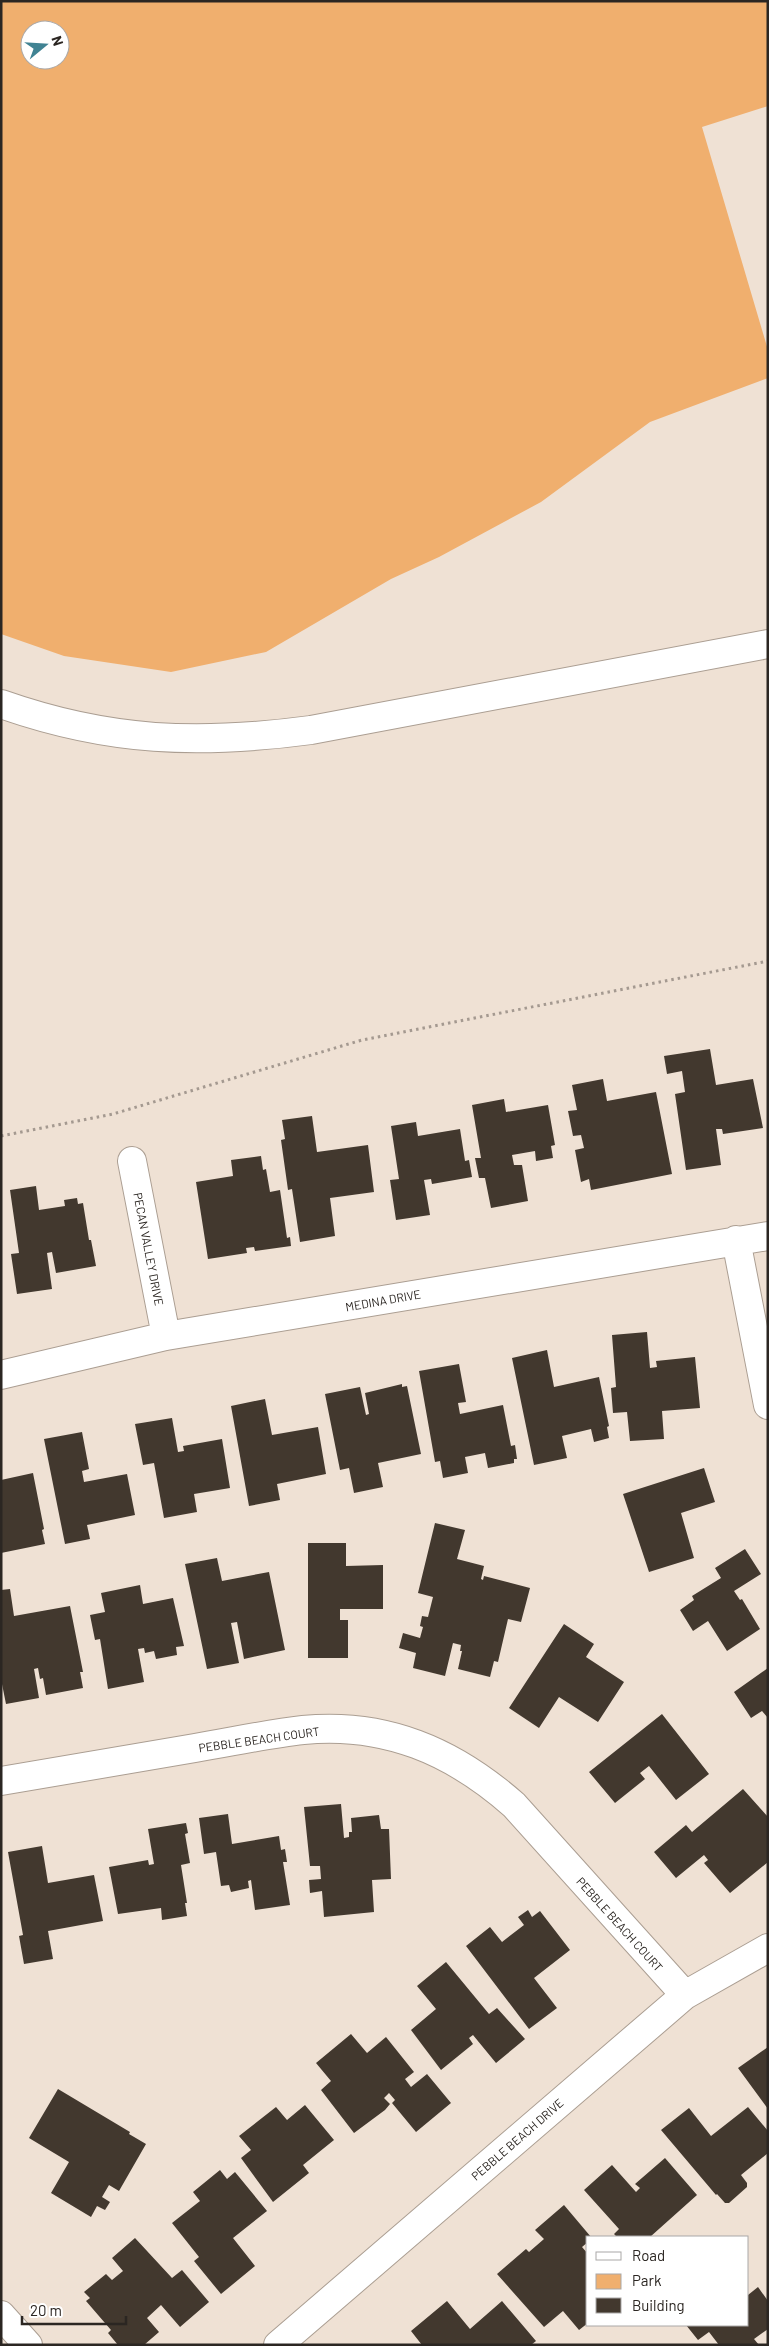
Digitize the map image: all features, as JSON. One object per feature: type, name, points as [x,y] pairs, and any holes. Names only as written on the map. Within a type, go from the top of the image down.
[{"type":"street","points":[[1,704],[74,725],[118,734],[185,740],[263,737],[321,729],[768,644]]},
{"type":"street","name":"PECAN VALLEY DRIVE","points":[[132,1161],[166,1336]]},
{"type":"street","name":"MEDINA DRIVE","points":[[1,1375],[166,1336],[768,1236]]},
{"type":"street","points":[[736,1240],[768,1405]]},
{"type":"street","name":"PEBBLE BEACH COURT","points":[[1,1781],[303,1730],[355,1730],[410,1741],[466,1767],[514,1805],[685,1995]]},
{"type":"street","name":"PEBBLE BEACH DRIVE","points":[[278,2345],[685,1995],[768,1948]]},
{"type":"street","points":[[1,2315],[28,2345]]},
{"type":"path","points":[[1,1136],[113,1114],[362,1040],[768,961]]},
{"type":"green space","points":[[1,1],[768,1],[768,106],[702,127],[768,350],[768,378],[650,422],[541,502],[439,557],[391,579],[266,652],[171,672],[64,656],[1,634]]},
{"type":"building","points":[[710,1049],[716,1085],[753,1079],[763,1128],[723,1134],[722,1129],[716,1129],[721,1165],[686,1170],[675,1094],[685,1092],[682,1071],[667,1074],[664,1056]]},
{"type":"building","points":[[603,1079],[607,1101],[656,1092],[672,1174],[591,1190],[589,1179],[581,1182],[575,1150],[584,1148],[581,1135],[573,1136],[568,1111],[577,1110],[572,1085]]},
{"type":"building","points":[[504,1099],[506,1112],[548,1105],[555,1145],[551,1146],[553,1158],[536,1161],[535,1151],[512,1155],[514,1165],[522,1165],[528,1201],[491,1208],[485,1178],[479,1178],[475,1158],[481,1158],[472,1105]]},
{"type":"building","points":[[312,1116],[317,1152],[368,1145],[374,1192],[330,1198],[335,1236],[300,1242],[292,1189],[288,1190],[281,1140],[285,1139],[282,1120]]},
{"type":"building","points":[[416,1122],[418,1136],[460,1129],[465,1161],[469,1160],[472,1177],[432,1184],[431,1179],[424,1180],[430,1215],[396,1220],[390,1180],[399,1179],[391,1126]]},
{"type":"building","points":[[261,1156],[263,1170],[266,1169],[270,1192],[280,1190],[287,1238],[290,1237],[291,1246],[255,1251],[254,1247],[246,1248],[247,1253],[208,1259],[196,1182],[233,1176],[231,1160]]},
{"type":"building","points":[[36,1186],[39,1210],[65,1206],[64,1200],[77,1198],[78,1204],[83,1203],[89,1240],[91,1240],[96,1266],[56,1273],[52,1252],[47,1253],[52,1289],[17,1294],[11,1254],[19,1253],[10,1190]]},
{"type":"building","points":[[647,1332],[650,1368],[657,1367],[656,1361],[695,1357],[700,1408],[662,1411],[664,1439],[630,1441],[627,1412],[613,1413],[611,1388],[616,1387],[612,1335]]},
{"type":"building","points":[[547,1350],[554,1387],[599,1377],[609,1426],[607,1427],[609,1438],[594,1442],[591,1429],[562,1436],[567,1458],[534,1465],[512,1358]]},
{"type":"building","points":[[459,1364],[466,1402],[458,1403],[460,1414],[503,1405],[511,1446],[515,1445],[517,1459],[514,1459],[514,1463],[488,1468],[485,1453],[465,1457],[468,1473],[443,1478],[440,1461],[435,1462],[419,1371]]},
{"type":"building","points":[[402,1384],[402,1387],[407,1386],[421,1454],[378,1463],[383,1487],[354,1493],[349,1468],[340,1470],[325,1394],[360,1387],[366,1415],[369,1414],[365,1393]]},
{"type":"building","points":[[265,1399],[272,1435],[318,1427],[326,1474],[277,1484],[280,1500],[249,1506],[231,1406]]},
{"type":"building","points":[[172,1418],[178,1452],[184,1451],[183,1446],[222,1439],[230,1488],[194,1494],[197,1512],[164,1518],[154,1463],[143,1465],[135,1424]]},
{"type":"building","points":[[82,1432],[89,1469],[82,1471],[84,1482],[127,1474],[135,1515],[87,1525],[90,1539],[65,1544],[44,1439]]},
{"type":"building","points":[[704,1468],[715,1502],[681,1513],[694,1558],[649,1572],[623,1494]]},
{"type":"building","points":[[33,1473],[44,1529],[42,1530],[45,1544],[1,1553],[1,1480]]},
{"type":"building","points":[[435,1523],[465,1530],[457,1559],[484,1566],[481,1579],[483,1580],[484,1576],[530,1588],[521,1622],[508,1619],[498,1662],[494,1661],[490,1677],[458,1669],[462,1651],[460,1651],[461,1645],[453,1643],[445,1676],[413,1668],[416,1653],[399,1648],[403,1633],[420,1638],[423,1627],[420,1626],[422,1616],[428,1617],[433,1597],[418,1593]]},
{"type":"building","points":[[308,1543],[346,1543],[346,1566],[383,1565],[383,1609],[340,1609],[340,1620],[348,1620],[348,1658],[308,1658]]},
{"type":"building","points":[[745,1549],[761,1574],[734,1591],[740,1600],[742,1599],[760,1629],[727,1651],[708,1621],[693,1631],[680,1610],[694,1600],[692,1596],[721,1578],[715,1568]]},
{"type":"building","points":[[217,1558],[222,1581],[269,1572],[285,1650],[244,1659],[237,1622],[231,1623],[239,1663],[207,1669],[185,1564]]},
{"type":"building","points":[[140,1585],[143,1604],[173,1598],[184,1646],[176,1647],[177,1655],[156,1659],[154,1651],[145,1653],[144,1648],[138,1649],[144,1682],[108,1689],[100,1639],[95,1640],[90,1615],[105,1612],[101,1593]]},
{"type":"building","points":[[10,1589],[14,1616],[70,1606],[83,1672],[80,1672],[83,1688],[46,1695],[43,1678],[40,1679],[38,1668],[34,1669],[39,1698],[6,1704],[1,1679],[1,1590]]},
{"type":"building","points":[[564,1624],[594,1644],[586,1657],[624,1682],[598,1722],[559,1697],[539,1728],[509,1708]]},
{"type":"building","points":[[768,1668],[768,1718],[762,1711],[751,1718],[734,1692]]},
{"type":"building","points":[[662,1714],[709,1774],[676,1800],[649,1766],[640,1773],[645,1779],[615,1803],[589,1772]]},
{"type":"building","points":[[743,1789],[768,1817],[768,1862],[730,1893],[704,1863],[708,1860],[704,1855],[676,1878],[654,1852],[686,1825],[692,1832]]},
{"type":"building","points":[[341,1804],[344,1838],[349,1837],[349,1832],[352,1832],[351,1818],[379,1815],[381,1829],[389,1829],[391,1879],[372,1880],[374,1912],[324,1917],[322,1891],[310,1893],[309,1880],[321,1879],[320,1866],[310,1866],[304,1807]]},
{"type":"building","points":[[228,1814],[232,1844],[279,1836],[281,1850],[285,1849],[287,1862],[283,1862],[290,1905],[255,1910],[251,1880],[248,1881],[249,1888],[231,1892],[229,1885],[221,1886],[216,1852],[204,1854],[199,1818]]},
{"type":"building","points":[[186,1823],[188,1833],[185,1834],[190,1863],[181,1865],[187,1903],[185,1903],[187,1916],[162,1920],[161,1908],[118,1914],[109,1867],[148,1860],[149,1865],[154,1864],[148,1829]]},
{"type":"building","points":[[42,1846],[48,1883],[94,1875],[103,1921],[48,1931],[53,1959],[24,1964],[19,1936],[23,1935],[8,1852]]},
{"type":"building","points":[[528,1910],[532,1917],[540,1911],[570,1950],[534,1978],[557,2008],[529,2029],[466,1946],[490,1927],[502,1942],[524,1925],[518,1917]]},
{"type":"building","points":[[446,1962],[489,2014],[497,2008],[525,2039],[496,2063],[473,2035],[469,2038],[473,2044],[441,2070],[411,2030],[436,2009],[417,1986]]},
{"type":"building","points":[[351,2034],[367,2053],[386,2037],[414,2072],[405,2079],[411,2087],[427,2074],[451,2103],[416,2132],[392,2103],[395,2100],[389,2093],[384,2098],[390,2104],[385,2110],[354,2133],[321,2090],[331,2081],[316,2063]]},
{"type":"building","points":[[768,2047],[768,2109],[738,2068]]},
{"type":"building","points":[[58,2089],[130,2132],[129,2134],[146,2144],[119,2191],[109,2185],[102,2197],[110,2202],[105,2210],[97,2206],[91,2217],[51,2193],[69,2162],[29,2138]]},
{"type":"building","points":[[305,2105],[334,2140],[303,2165],[309,2173],[273,2202],[241,2158],[251,2150],[239,2136],[276,2107],[287,2120]]},
{"type":"building","points":[[748,2107],[768,2131],[768,2153],[741,2175],[747,2183],[747,2187],[729,2203],[725,2203],[661,2130],[689,2108],[711,2136]]},
{"type":"building","points":[[665,2158],[697,2195],[651,2236],[616,2236],[614,2234],[619,2229],[584,2190],[612,2165],[636,2192],[640,2188],[635,2184]]},
{"type":"building","points":[[220,2170],[227,2179],[235,2172],[267,2211],[233,2238],[255,2266],[221,2294],[194,2261],[199,2257],[172,2223],[200,2201],[193,2192]]},
{"type":"building","points":[[564,2205],[590,2236],[586,2236],[586,2244],[582,2247],[586,2252],[586,2325],[579,2330],[563,2311],[544,2327],[497,2274],[526,2249],[529,2252],[544,2239],[535,2230]]},
{"type":"building","points":[[135,2238],[172,2278],[182,2270],[209,2302],[180,2327],[161,2305],[147,2318],[159,2332],[144,2345],[118,2345],[108,2333],[111,2330],[86,2301],[90,2298],[84,2292],[106,2274],[112,2280],[123,2271],[112,2258]]},
{"type":"building","points":[[758,2287],[768,2301],[768,2329],[754,2339],[759,2345],[719,2345],[709,2332],[698,2340],[687,2326],[749,2326],[749,2294]]},
{"type":"building","points":[[447,2301],[470,2329],[502,2301],[536,2341],[531,2345],[422,2345],[411,2331]]}]
